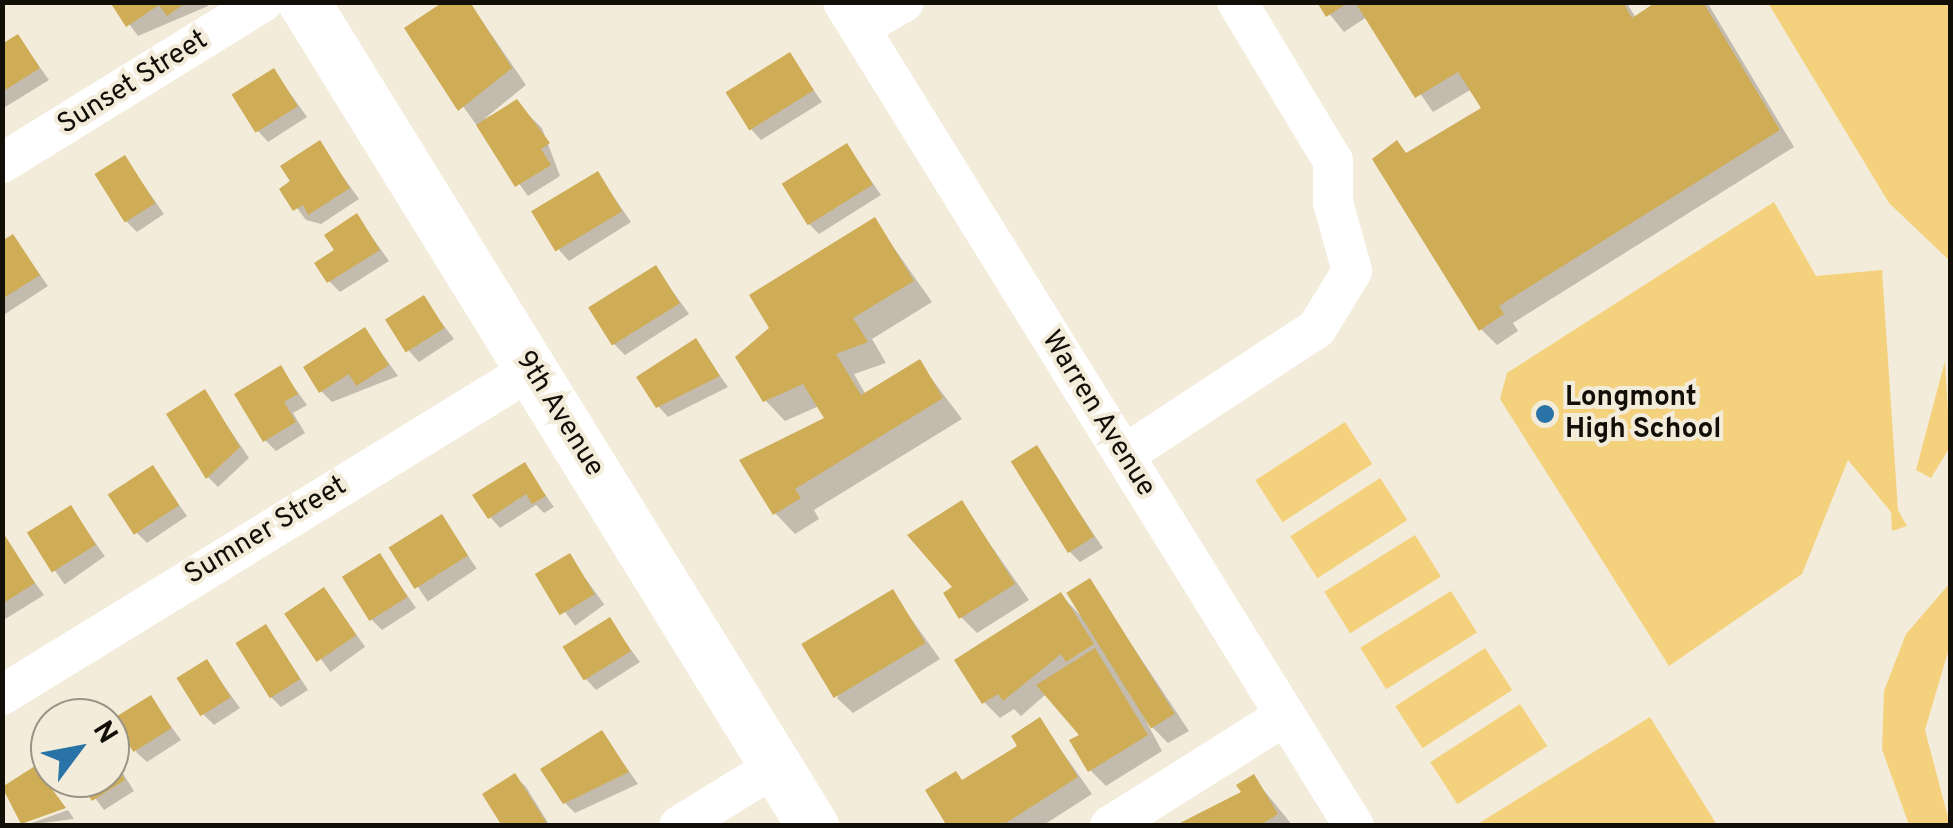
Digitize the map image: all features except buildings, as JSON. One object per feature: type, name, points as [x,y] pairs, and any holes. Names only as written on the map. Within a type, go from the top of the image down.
[{"type":"main road","name":"9th Avenue","points":[[304,2],[813,826]]},
{"type":"street","name":"Sunset Street","points":[[2,163],[263,2]]},
{"type":"street","points":[[852,15],[904,2]]},
{"type":"street","points":[[1124,455],[1317,328],[1352,271],[1332,202],[1332,161],[1237,2]]},
{"type":"street","name":"Warren Avenue","points":[[852,15],[1354,826]]},
{"type":"street","name":"Sumner Street","points":[[2,695],[531,370]]},
{"type":"street","points":[[1110,826],[1286,716]]},
{"type":"street","points":[[679,826],[776,766]]},
{"type":"shaded area","points":[[1768,3],[1950,3],[1950,261],[1889,203]]},
{"type":"shaded area","points":[[1774,202],[1816,276],[1882,270],[1898,510],[1907,526],[1892,531],[1891,512],[1848,460],[1802,574],[1669,666],[1500,399],[1507,373]]},
{"type":"shaded area","points":[[1945,361],[1950,447],[1931,478],[1916,470]]},
{"type":"shaded area","points":[[1345,422],[1372,464],[1282,522],[1255,480]]},
{"type":"shaded area","points":[[1380,478],[1407,520],[1317,578],[1290,536]]},
{"type":"shaded area","points":[[1415,535],[1441,577],[1350,633],[1324,592]]},
{"type":"shaded area","points":[[1950,583],[1950,645],[1925,730],[1950,825],[1909,825],[1882,749],[1884,691],[1906,634]]},
{"type":"shaded area","points":[[1451,591],[1477,633],[1386,689],[1360,648]]},
{"type":"shaded area","points":[[1485,648],[1512,690],[1422,748],[1395,706]]},
{"type":"shaded area","points":[[1520,704],[1547,746],[1457,804],[1430,762]]},
{"type":"shaded area","points":[[1650,717],[1717,825],[1476,825]]},
{"type":"place","name":"Longmont High School","points":[[1545,414]]}]
